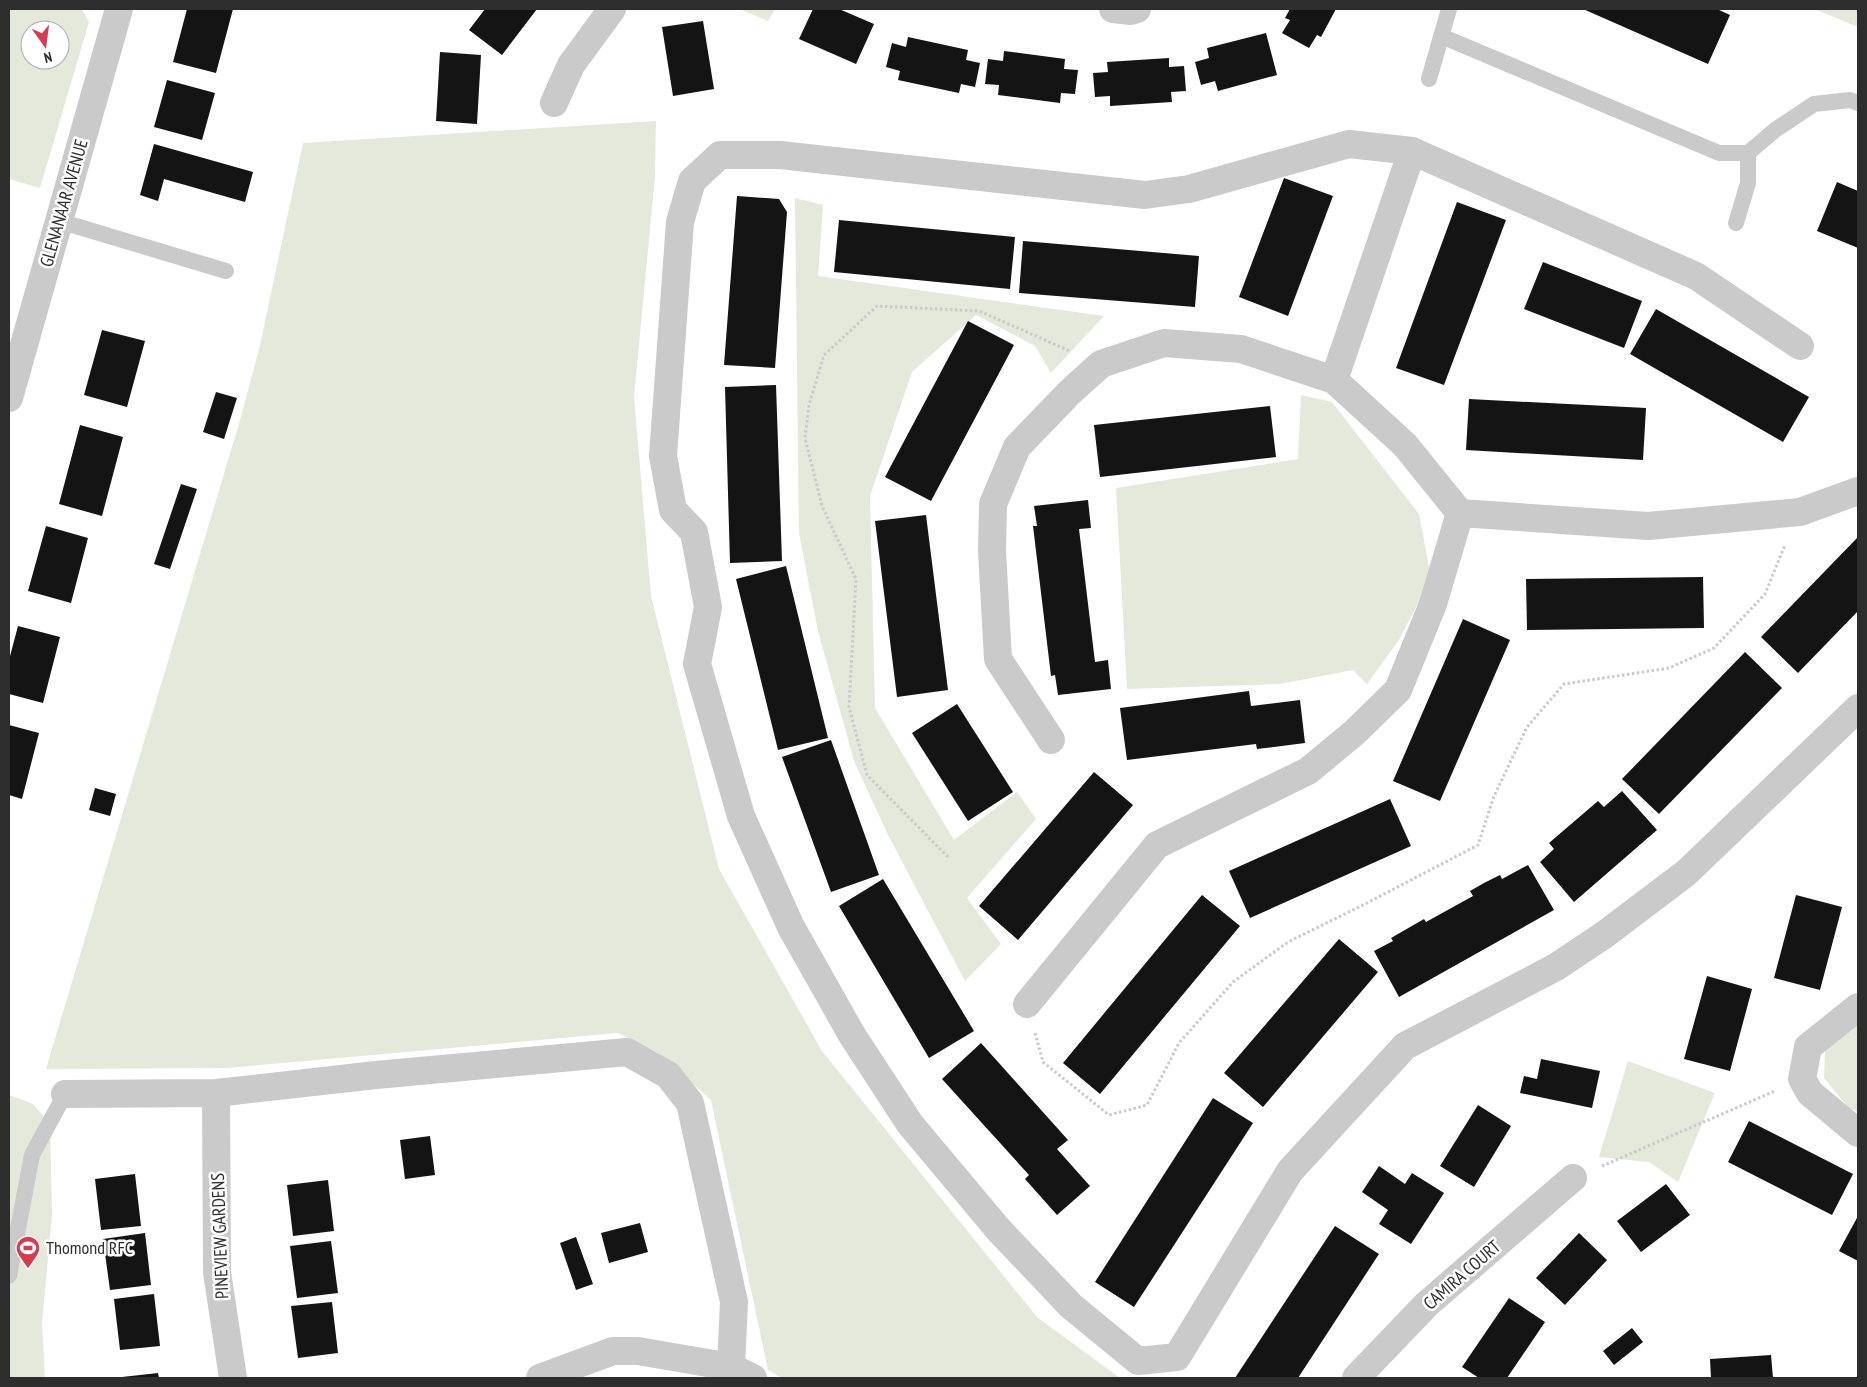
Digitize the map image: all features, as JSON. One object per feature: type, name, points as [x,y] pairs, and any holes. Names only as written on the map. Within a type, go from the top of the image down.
[{"type":"street","name":"GLENANAAR AVENUE","points":[[9,398],[119,9]]},
{"type":"street","points":[[554,103],[571,64],[612,9]]},
{"type":"street","points":[[1113,9],[1131,11],[1137,9]]},
{"type":"street","points":[[1800,346],[1696,276],[1412,151],[1349,144],[1189,189],[1144,195],[780,155],[720,155],[692,180],[680,222],[663,456],[673,510],[694,532],[708,607],[697,664],[741,816],[791,927],[852,1034],[910,1124],[998,1229],[1071,1306],[1138,1361],[1177,1357],[1290,1171],[1405,1046],[1556,967],[1604,935],[1686,873],[1858,708]]},
{"type":"street","points":[[1334,380],[1412,151]]},
{"type":"street","points":[[1051,740],[998,659],[992,551],[993,504],[1017,447],[1070,392],[1101,364],[1164,342],[1241,349],[1334,380],[1405,445],[1460,513],[1648,526],[1800,512],[1858,491]]},
{"type":"street","points":[[1027,1004],[1157,845],[1308,770],[1355,732],[1398,690],[1433,604],[1460,513]]},
{"type":"street","points":[[1858,1007],[1808,1047],[1802,1079],[1810,1093],[1858,1133]]},
{"type":"street","points":[[65,1094],[216,1093],[376,1075],[627,1052],[668,1075],[690,1103],[734,1302],[742,1373],[638,1351],[613,1350],[540,1378]]},
{"type":"street","name":"PINEVIEW GARDENS","points":[[216,1093],[218,1272],[233,1378]]},
{"type":"street","name":"CAMIRA COURT","points":[[1356,1378],[1427,1304],[1574,1178]]},
{"type":"lane","points":[[1429,79],[1449,9]]},
{"type":"lane","points":[[1441,36],[1720,153],[1748,153],[1775,130],[1814,104],[1850,100],[1858,103]]},
{"type":"lane","points":[[1736,223],[1748,183],[1748,153]]},
{"type":"lane","points":[[59,221],[226,271]]},
{"type":"lane","points":[[9,1276],[32,1155],[65,1094]]},
{"type":"path","points":[[948,857],[867,775],[849,708],[856,579],[822,506],[805,438],[809,405],[824,355],[877,306],[979,312],[1101,364]]},
{"type":"path","points":[[1027,1004],[1043,1062],[1109,1115],[1147,1105],[1178,1043],[1233,982],[1288,942],[1478,845],[1494,796],[1527,727],[1564,684],[1670,668],[1714,648],[1765,594],[1800,512]]},
{"type":"path","points":[[1574,1178],[1802,1079]]},
{"type":"shaded area","points":[[9,9],[82,9],[89,22],[40,188],[9,179]]},
{"type":"shaded area","points":[[739,9],[775,9],[768,21]]},
{"type":"shaded area","points":[[1814,9],[1858,9],[1858,27]]},
{"type":"shaded area","points":[[656,121],[655,176],[634,397],[651,596],[719,869],[822,1051],[1037,1317],[1120,1378],[782,1378],[768,1370],[711,1100],[658,1053],[618,1033],[227,1068],[46,1069],[241,417],[260,345],[303,143]]},
{"type":"shaded area","points":[[795,198],[823,205],[818,276],[1104,316],[1051,373],[1035,346],[976,315],[912,372],[870,496],[875,708],[954,840],[1017,792],[1036,819],[967,898],[1001,944],[965,981],[888,835],[854,761],[818,631],[799,533]]},
{"type":"shaded area","points":[[1301,395],[1332,402],[1419,514],[1431,578],[1399,640],[1367,684],[1353,670],[1280,684],[1127,689],[1116,488],[1298,459]]},
{"type":"shaded area","points":[[1858,1020],[1858,1112],[1848,1107],[1824,1078],[1825,1050]]},
{"type":"shaded area","points":[[1628,1061],[1715,1093],[1678,1182],[1649,1162],[1599,1157]]},
{"type":"shaded area","name":"Thomond RFC","points":[[9,1095],[33,1104],[50,1123],[52,1215],[42,1323],[45,1378],[9,1378]]},
{"type":"building","points":[[187,9],[233,9],[216,73],[173,62]]},
{"type":"building","points":[[485,9],[537,9],[502,55],[469,30]]},
{"type":"building","points":[[813,9],[839,9],[874,24],[856,64],[799,39]]},
{"type":"building","points":[[1290,9],[1336,9],[1321,37],[1317,35],[1309,48],[1282,33],[1290,20],[1285,18]]},
{"type":"building","points":[[1583,9],[1717,9],[1730,15],[1708,64]]},
{"type":"building","points":[[703,21],[714,89],[673,96],[662,27]]},
{"type":"building","points":[[1266,33],[1277,75],[1218,91],[1215,81],[1201,85],[1195,62],[1209,58],[1207,48]]},
{"type":"building","points":[[908,37],[968,50],[966,60],[980,63],[975,87],[961,84],[959,93],[898,80],[900,71],[886,67],[892,43],[906,47]]},
{"type":"building","points":[[1004,51],[1065,59],[1064,69],[1078,70],[1075,94],[1061,93],[1060,103],[998,95],[999,85],[985,84],[988,59],[1003,61]]},
{"type":"building","points":[[440,52],[481,55],[477,124],[436,121]]},
{"type":"building","points":[[1169,58],[1169,67],[1184,66],[1186,91],[1171,92],[1172,102],[1110,106],[1110,96],[1095,97],[1093,73],[1108,72],[1107,62]]},
{"type":"building","points":[[167,80],[215,93],[202,140],[154,127]]},
{"type":"building","points":[[154,144],[253,172],[245,202],[164,179],[158,201],[140,195]]},
{"type":"building","points":[[1284,178],[1333,196],[1288,316],[1239,297]]},
{"type":"building","points":[[1837,182],[1858,191],[1858,248],[1817,231]]},
{"type":"building","points":[[737,196],[779,199],[787,212],[775,368],[724,365]]},
{"type":"building","points":[[1457,202],[1506,220],[1444,385],[1396,368]]},
{"type":"building","points":[[839,220],[1015,237],[1010,289],[834,272]]},
{"type":"building","points":[[1023,241],[1199,256],[1195,307],[1019,293]]},
{"type":"building","points":[[1543,262],[1642,301],[1624,348],[1524,309]]},
{"type":"building","points":[[1656,309],[1809,397],[1783,442],[1630,354]]},
{"type":"building","points":[[968,321],[1014,345],[931,501],[885,477]]},
{"type":"building","points":[[102,330],[145,341],[127,407],[84,395]]},
{"type":"building","points":[[776,385],[782,561],[730,563],[725,387]]},
{"type":"building","points":[[216,392],[237,398],[224,439],[203,432]]},
{"type":"building","points":[[1469,399],[1646,408],[1643,460],[1466,450]]},
{"type":"building","points":[[1270,406],[1276,457],[1100,477],[1094,425]]},
{"type":"building","points":[[80,425],[123,437],[102,516],[59,504]]},
{"type":"building","points":[[181,484],[197,489],[170,569],[154,564]]},
{"type":"building","points":[[1088,500],[1091,528],[1079,529],[1095,662],[1108,660],[1111,689],[1058,695],[1055,675],[1051,676],[1033,526],[1037,526],[1034,506]]},
{"type":"building","points":[[926,515],[948,690],[897,697],[875,521]]},
{"type":"building","points":[[46,526],[88,538],[71,603],[28,591]]},
{"type":"building","points":[[1858,537],[1858,611],[1798,673],[1761,637]]},
{"type":"building","points":[[786,566],[828,738],[778,750],[736,579]]},
{"type":"building","points":[[1703,577],[1704,628],[1527,630],[1526,579]]},
{"type":"building","points":[[1463,619],[1510,640],[1440,801],[1393,781]]},
{"type":"building","points":[[18,626],[60,637],[43,703],[9,694],[9,660]]},
{"type":"building","points":[[1745,652],[1782,688],[1659,814],[1622,779]]},
{"type":"building","points":[[1249,691],[1251,706],[1300,700],[1305,743],[1257,749],[1256,744],[1127,760],[1120,708]]},
{"type":"building","points":[[957,704],[1013,792],[968,821],[912,733]]},
{"type":"building","points":[[9,725],[39,733],[22,799],[9,795]]},
{"type":"building","points":[[831,740],[879,875],[831,892],[782,757]]},
{"type":"building","points":[[1094,772],[1133,805],[1018,940],[979,906]]},
{"type":"building","points":[[95,788],[116,794],[110,816],[89,810]]},
{"type":"building","points":[[1622,791],[1657,830],[1574,902],[1540,862],[1554,849],[1549,843],[1598,801],[1604,807]]},
{"type":"building","points":[[1390,799],[1411,846],[1250,918],[1229,871]]},
{"type":"building","points":[[1528,865],[1554,910],[1399,997],[1374,951],[1393,941],[1391,938],[1424,919],[1426,922],[1473,896],[1470,891],[1484,883],[1500,875],[1502,879]]},
{"type":"building","points":[[883,879],[974,1031],[929,1058],[839,906]]},
{"type":"building","points":[[1202,895],[1240,926],[1100,1094],[1063,1063]]},
{"type":"building","points":[[1796,895],[1842,907],[1820,990],[1774,978]]},
{"type":"building","points":[[1339,939],[1378,972],[1263,1107],[1224,1073]]},
{"type":"building","points":[[1707,976],[1752,989],[1730,1071],[1684,1059]]},
{"type":"building","points":[[981,1043],[1068,1140],[1057,1149],[1090,1186],[1057,1215],[1025,1179],[1029,1175],[942,1079]]},
{"type":"building","points":[[1541,1059],[1600,1071],[1592,1108],[1520,1093],[1524,1076],[1537,1079]]},
{"type":"building","points":[[1213,1098],[1253,1123],[1134,1307],[1095,1282]]},
{"type":"building","points":[[1478,1105],[1511,1126],[1474,1187],[1440,1166]]},
{"type":"building","points":[[1749,1121],[1853,1174],[1832,1215],[1728,1162]]},
{"type":"building","points":[[430,1136],[435,1175],[405,1179],[400,1140]]},
{"type":"building","points":[[1379,1166],[1405,1184],[1412,1173],[1444,1193],[1411,1244],[1379,1224],[1388,1210],[1362,1192]]},
{"type":"building","points":[[135,1174],[141,1226],[101,1230],[95,1179]]},
{"type":"building","points":[[328,1180],[334,1231],[293,1236],[287,1185]]},
{"type":"building","points":[[1666,1184],[1690,1215],[1641,1252],[1617,1221]]},
{"type":"building","points":[[1858,1216],[1858,1261],[1839,1251]]},
{"type":"building","points":[[640,1223],[648,1252],[609,1263],[601,1233]]},
{"type":"building","points":[[1335,1226],[1379,1254],[1298,1378],[1235,1378]]},
{"type":"building","points":[[145,1233],[151,1285],[110,1290],[103,1239]]},
{"type":"building","points":[[1579,1233],[1607,1260],[1565,1305],[1536,1278]]},
{"type":"building","points":[[576,1237],[593,1284],[576,1290],[560,1243]]},
{"type":"building","points":[[331,1241],[338,1293],[297,1298],[290,1246]]},
{"type":"building","points":[[154,1294],[160,1346],[120,1350],[114,1299]]},
{"type":"building","points":[[1509,1298],[1545,1322],[1507,1378],[1479,1378],[1462,1367]]},
{"type":"building","points":[[332,1302],[338,1353],[298,1358],[291,1306]]},
{"type":"building","points":[[1632,1328],[1643,1342],[1614,1365],[1603,1351]]},
{"type":"building","points":[[1771,1355],[1773,1378],[1711,1378],[1710,1359]]},
{"type":"building","points":[[158,1373],[159,1378],[122,1378],[122,1377]]},
{"type":"place","name":"Thomond RFC","points":[[28,1269]]}]
